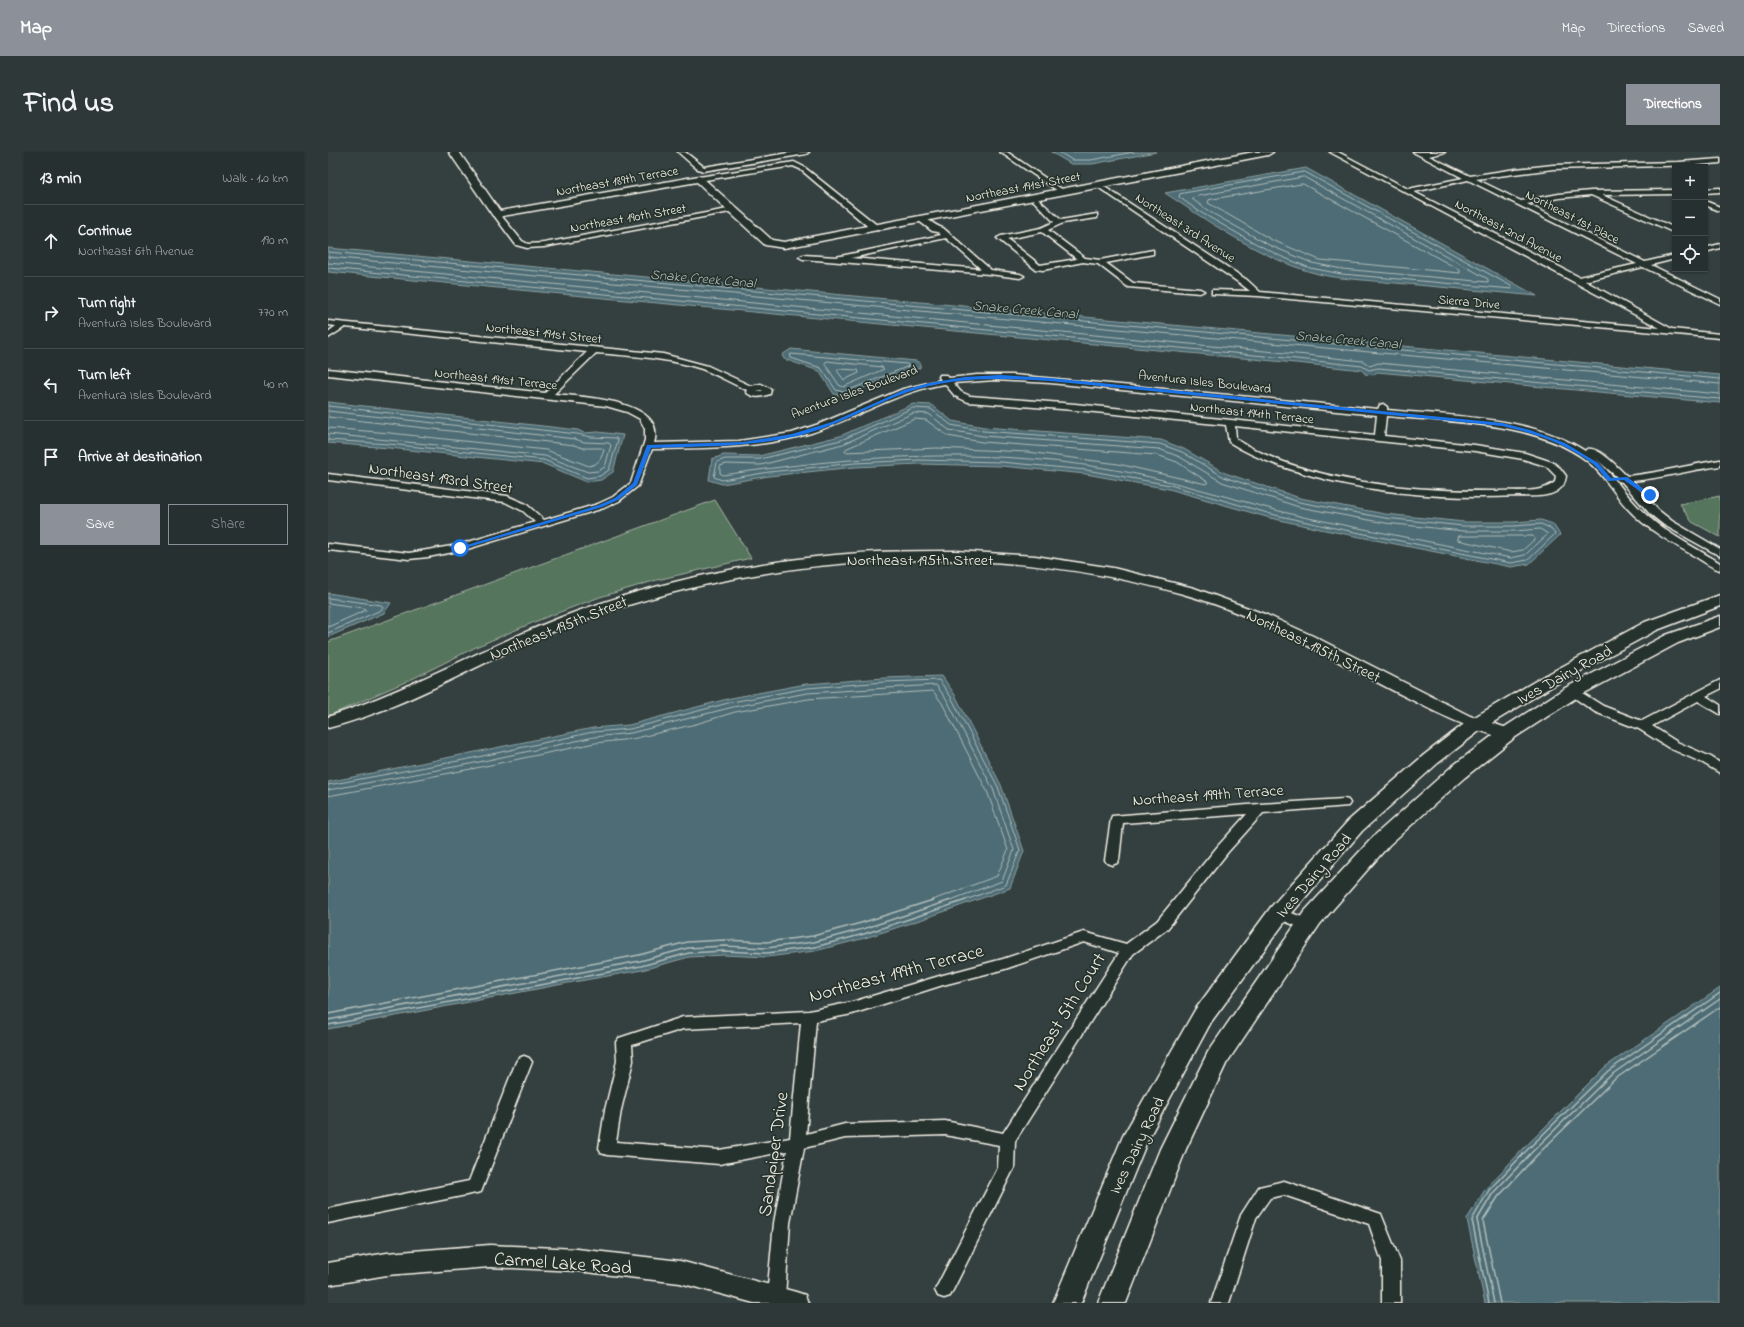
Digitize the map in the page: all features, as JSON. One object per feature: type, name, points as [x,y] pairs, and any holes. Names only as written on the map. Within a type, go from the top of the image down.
[{"type":"main road","name":"Ives Dairy Road","points":[[1067,1303],[1136,1136],[1203,1016],[1279,913],[1355,826],[1431,759],[1475,725],[1545,683],[1651,626],[1720,600]]},
{"type":"main road","name":"Ives Dairy Road","points":[[1112,1303],[1173,1149],[1217,1059],[1312,918],[1382,840],[1457,773],[1507,734],[1572,692],[1672,639],[1720,621]]},
{"type":"street","points":[[454,152],[497,214]]},
{"type":"street","points":[[681,152],[698,167],[703,169],[806,152]]},
{"type":"street","points":[[1003,152],[1064,192]]},
{"type":"street","name":"Northeast 191st Street","points":[[733,210],[769,243],[784,245],[1268,152]]},
{"type":"street","name":"Northeast 2nd Avenue","points":[[1333,152],[1578,280],[1672,332]]},
{"type":"street","points":[[1419,154],[1442,152]]},
{"type":"street","name":"Northeast 1st Place","points":[[1419,154],[1720,302]]},
{"type":"street","points":[[1407,190],[1470,178],[1521,170],[1553,167],[1661,165],[1720,161]]},
{"type":"street","name":"Northeast 189th Terrace","points":[[497,214],[794,164],[802,168],[876,228]]},
{"type":"street","points":[[699,179],[733,210]]},
{"type":"street","name":"Northeast 3rd Avenue","points":[[1098,185],[1244,282],[1258,294]]},
{"type":"street","points":[[1708,191],[1720,190]]},
{"type":"street","points":[[1521,203],[1559,196],[1591,193],[1672,192]]},
{"type":"street","points":[[1591,193],[1672,230]]},
{"type":"street","points":[[1030,198],[1037,207],[1044,209],[1060,222]]},
{"type":"street","points":[[1708,203],[1720,209]]},
{"type":"street","name":"Northeast 190th Street","points":[[497,214],[519,243],[527,246],[544,245],[733,210]]},
{"type":"street","points":[[1094,216],[1060,222],[1048,226],[1043,230],[1002,238],[1038,267],[1043,268],[1084,260],[1100,262],[1150,252]]},
{"type":"street","points":[[926,218],[935,229],[940,230],[989,272]]},
{"type":"street","points":[[1043,230],[1084,260]]},
{"type":"street","points":[[836,259],[947,236]]},
{"type":"street","points":[[1708,248],[1720,246]]},
{"type":"street","points":[[803,256],[1020,276]]},
{"type":"street","points":[[1578,280],[1672,258]]},
{"type":"street","points":[[1100,262],[1131,285],[1200,291]]},
{"type":"street","name":"Sierra Drive","points":[[1216,292],[1258,294],[1720,336]]},
{"type":"street","name":"Northeast 191st Street","points":[[328,323],[663,357],[679,360],[719,373],[741,385],[753,389]]},
{"type":"street","points":[[328,336],[343,325]]},
{"type":"street","points":[[547,396],[594,350]]},
{"type":"street","name":"Northeast 191st Terrace","points":[[328,372],[607,403],[620,406],[644,417],[650,438]]},
{"type":"street","name":"Aventura Isles Boulevard","points":[[650,438],[743,443],[793,436],[834,423],[906,391],[945,379],[1000,376],[1383,410],[1494,418],[1533,426],[1554,433],[1588,449],[1602,458],[1625,479],[1650,495],[1667,515],[1692,536],[1720,554]]},
{"type":"street","name":"Northeast 194th Terrace","points":[[945,379],[958,394],[968,399],[1035,403],[1379,437],[1525,456],[1549,464],[1557,470],[1561,476],[1560,483],[1553,489],[1545,492],[1473,495],[1438,494],[1362,485],[1291,466],[1241,446],[1232,440],[1230,423]]},
{"type":"street","points":[[1379,437],[1383,410]]},
{"type":"street","name":"Aventura Isles Boulevard","points":[[1383,410],[1479,422],[1528,431],[1564,444],[1596,464],[1640,515],[1663,532],[1720,567]]},
{"type":"street","points":[[328,546],[410,556],[428,554],[460,548],[600,506],[616,499],[635,484],[650,438]]},
{"type":"street","points":[[1610,480],[1654,476],[1688,468],[1720,463]]},
{"type":"street","name":"Northeast 193rd Street","points":[[328,477],[507,499],[522,504],[531,510],[542,524]]},
{"type":"street","name":"Northeast 195th Street","points":[[328,723],[350,716],[396,697],[565,621],[624,599],[673,586],[749,570],[809,561],[884,556],[977,556],[1073,565],[1189,591],[1249,612],[1298,634],[1400,688],[1475,725],[1507,734]]},
{"type":"street","points":[[1643,726],[1720,684]]},
{"type":"street","points":[[1572,692],[1599,709],[1643,726],[1673,745],[1707,760],[1720,769]]},
{"type":"street","points":[[1698,696],[1720,710]]},
{"type":"street","name":"Northeast 199th Terrace","points":[[1112,860],[1117,819],[1344,803]]},
{"type":"street","name":"Northeast 5th Court","points":[[1006,1140],[1128,950],[1162,925],[1223,849],[1260,808]]},
{"type":"street","points":[[1279,913],[1307,925]]},
{"type":"street","name":"Northeast 199th Terrace","points":[[797,1142],[719,1157],[607,1148],[613,1110],[625,1061],[624,1042],[683,1023],[809,1017],[852,1008],[943,980],[1005,964],[1084,937],[1128,950]]},
{"type":"street","name":"Sandpiper Drive","points":[[786,1300],[782,1223],[797,1142],[809,1017]]},
{"type":"street","points":[[328,1216],[475,1187],[524,1062]]},
{"type":"street","points":[[797,1142],[845,1131],[945,1128],[1006,1140],[1006,1168],[944,1290]]},
{"type":"street","points":[[1220,1303],[1249,1215],[1265,1192],[1284,1188],[1375,1220],[1391,1261],[1391,1303]]},
{"type":"street","name":"Carmel Lake Road","points":[[328,1274],[387,1264],[490,1256],[577,1260],[680,1272],[786,1300]]},
{"type":"green space","points":[[1720,496],[1720,537],[1692,522],[1680,504]]},
{"type":"green space","points":[[715,500],[751,558],[657,580],[600,597],[544,618],[478,646],[412,679],[328,716],[328,642]]},
{"type":"water","points":[[1051,152],[1156,152],[1092,164],[1071,164]]},
{"type":"water","points":[[1306,168],[1537,296],[1341,278],[1318,274],[1295,267],[1249,246],[1165,193]]},
{"type":"water","name":"Snake Creek Canal","points":[[328,248],[1720,375],[1720,403],[1377,372],[1374,375],[1365,374],[1362,370],[1306,364],[328,272]]},
{"type":"water","points":[[791,349],[916,361],[920,363],[920,368],[884,379],[845,396],[834,394],[819,371],[784,359],[782,355]]},
{"type":"water","points":[[328,402],[578,430],[584,433],[598,432],[623,435],[613,472],[601,480],[587,482],[544,464],[328,443]]},
{"type":"water","points":[[913,404],[932,405],[952,421],[984,427],[1161,440],[1184,449],[1225,473],[1300,498],[1385,514],[1464,522],[1514,522],[1541,520],[1553,524],[1560,535],[1529,564],[1511,567],[1270,518],[1169,489],[1086,474],[1001,466],[919,464],[855,467],[769,476],[722,484],[709,480],[712,459],[724,455],[759,456],[840,436]]},
{"type":"water","points":[[328,593],[391,603],[384,613],[328,637]]},
{"type":"water","points":[[942,676],[955,695],[1001,785],[1024,851],[1010,888],[865,938],[815,951],[767,957],[724,955],[689,957],[642,970],[328,1029],[328,782],[593,728],[629,725],[731,698],[806,684],[884,678]]},
{"type":"water","points":[[1720,988],[1720,1303],[1485,1303],[1467,1219],[1486,1188],[1605,1067]]},
{"type":"route","points":[[460,548],[600,506],[616,499],[635,484],[649,446],[743,443],[766,441],[793,436],[834,423],[906,391],[931,384],[1000,376],[1502,425],[1528,431],[1564,444],[1596,464],[1610,480],[1625,479],[1650,495]]}]
